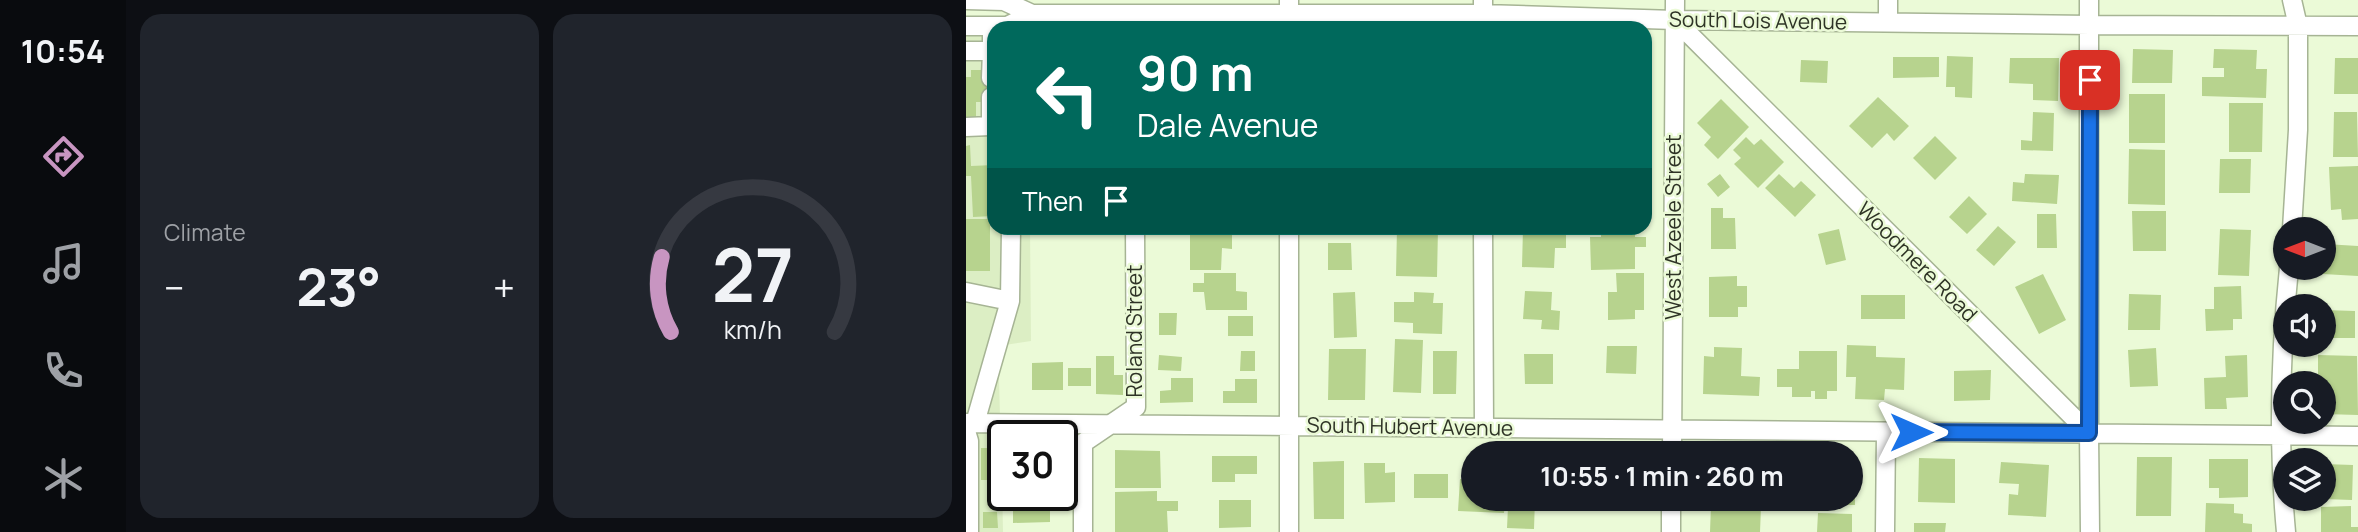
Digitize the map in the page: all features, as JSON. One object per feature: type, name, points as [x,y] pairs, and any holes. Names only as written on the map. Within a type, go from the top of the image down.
[{"type":"street","name":"South Lois Avenue","points":[[966,0],[1001,0],[1028,20],[1102,21]]},
{"type":"street","points":[[1246,15],[1267,0]]},
{"type":"street","name":"West Azeele Street","points":[[1672,441],[1675,0]]},
{"type":"street","points":[[1888,0],[1888,23]]},
{"type":"street","points":[[2089,0],[2090,532]]},
{"type":"street","points":[[2292,0],[2298,26],[2298,130],[2293,217]]},
{"type":"street","name":"South Lois Avenue","points":[[1185,21],[1246,15],[1483,14],[1675,20],[2090,26],[2358,26]]},
{"type":"street","name":"Woodmere Road","points":[[1675,20],[2089,433]]},
{"type":"street","name":"South Lois Avenue","points":[[966,26],[987,26]]},
{"type":"street","points":[[966,51],[987,51]]},
{"type":"street","points":[[966,127],[987,126]]},
{"type":"street","points":[[969,532],[969,426],[975,392],[1010,301],[1011,235]]},
{"type":"street","name":"Roland Street","points":[[1113,424],[1136,407],[1135,235]]},
{"type":"street","points":[[1289,235],[1289,532]]},
{"type":"street","points":[[1483,235],[1483,427]]},
{"type":"street","points":[[2286,532],[2281,436],[2283,325],[2288,280]]},
{"type":"street","points":[[966,292],[1010,301]]},
{"type":"street","points":[[1083,532],[1083,443],[1113,424]]},
{"type":"street","name":"South Hubert Avenue","points":[[969,426],[1289,425],[2358,436]]},
{"type":"street","points":[[1885,532],[1886,432]]},
{"type":"street","points":[[1671,511],[1671,532]]},
{"type":"shaded area","points":[[966,33],[987,33],[987,235],[1030,235],[1031,341],[998,346],[1000,416],[966,416]]},
{"type":"shaded area","points":[[966,430],[987,430],[987,511],[1003,511],[1003,532],[966,532]]},
{"type":"building","points":[[2133,49],[2173,50],[2172,83],[2132,83]]},
{"type":"building","points":[[2214,49],[2257,50],[2256,69],[2267,69],[2266,98],[2202,96],[2202,77],[2224,77],[2224,68],[2213,68]]},
{"type":"building","points":[[1947,56],[1973,57],[1972,98],[1955,97],[1955,87],[1946,87]]},
{"type":"building","points":[[1893,57],[1939,57],[1939,77],[1893,78]]},
{"type":"building","points":[[2010,58],[2059,58],[2058,101],[2033,100],[2033,84],[2009,83]]},
{"type":"building","points":[[2335,58],[2358,58],[2358,94],[2334,94]]},
{"type":"building","points":[[1801,60],[1828,61],[1827,83],[1800,82]]},
{"type":"building","points":[[971,70],[982,70],[982,78],[987,78],[987,97],[982,97],[982,102],[976,102],[976,120],[966,120],[966,77],[971,77]]},
{"type":"building","points":[[2129,94],[2165,94],[2165,143],[2129,143]]},
{"type":"building","points":[[1878,97],[1909,126],[1894,141],[1887,133],[1872,148],[1849,126]]},
{"type":"building","points":[[1721,99],[1749,127],[1718,159],[1704,145],[1711,137],[1697,123]]},
{"type":"building","points":[[2229,103],[2263,103],[2262,152],[2229,152]]},
{"type":"building","points":[[2033,112],[2054,113],[2053,151],[2021,150],[2021,140],[2032,141]]},
{"type":"building","points":[[2334,112],[2357,112],[2358,157],[2333,157]]},
{"type":"building","points":[[1935,136],[1957,158],[1935,180],[1913,158]]},
{"type":"building","points":[[1746,137],[1754,145],[1761,139],[1784,162],[1758,188],[1734,164],[1741,158],[1733,150]]},
{"type":"building","points":[[970,145],[971,166],[987,165],[987,216],[973,217],[971,176],[966,176],[966,146]]},
{"type":"building","points":[[2129,149],[2165,150],[2165,205],[2128,204]]},
{"type":"building","points":[[2220,159],[2251,159],[2250,193],[2219,193]]},
{"type":"building","points":[[2358,166],[2358,219],[2342,220],[2341,209],[2331,210],[2329,167]]},
{"type":"building","points":[[1720,174],[1730,187],[1718,197],[1707,184]]},
{"type":"building","points":[[1779,174],[1794,188],[1801,181],[1816,195],[1795,217],[1765,188]]},
{"type":"building","points":[[2025,174],[2059,175],[2057,204],[2012,201],[2013,182],[2024,183]]},
{"type":"building","points":[[1969,196],[1987,214],[1967,234],[1949,217]]},
{"type":"building","points":[[1711,208],[1723,208],[1723,218],[1735,218],[1736,249],[1711,249]]},
{"type":"building","points":[[2132,211],[2166,211],[2166,251],[2133,251]]},
{"type":"building","points":[[2037,214],[2056,214],[2057,248],[2037,248]]},
{"type":"building","points":[[966,219],[987,219],[990,271],[966,271]]},
{"type":"building","points":[[1998,226],[2016,242],[1994,266],[1976,250]]},
{"type":"building","points":[[1839,229],[1846,260],[1826,265],[1818,234]]},
{"type":"building","points":[[2220,229],[2251,230],[2249,276],[2218,275]]},
{"type":"building","points":[[1190,235],[1232,235],[1232,249],[1222,248],[1221,270],[1190,270]]},
{"type":"building","points":[[1397,235],[1438,235],[1437,277],[1396,276]]},
{"type":"building","points":[[1523,235],[1566,235],[1566,248],[1555,248],[1554,268],[1522,267]]},
{"type":"building","points":[[1590,237],[1646,237],[1646,247],[1635,247],[1635,269],[1591,270]]},
{"type":"building","points":[[1328,243],[1351,243],[1352,270],[1328,270]]},
{"type":"building","points":[[2336,245],[2358,246],[2358,276],[2336,275]]},
{"type":"building","points":[[1204,273],[1236,273],[1236,291],[1247,292],[1247,310],[1206,310],[1204,292],[1193,292],[1193,283],[1204,283]]},
{"type":"building","points":[[1616,273],[1644,273],[1644,310],[1635,310],[1635,319],[1608,320],[1608,292],[1617,292]]},
{"type":"building","points":[[2043,274],[2066,320],[2039,334],[2015,287]]},
{"type":"building","points":[[1737,276],[1737,286],[1747,286],[1747,307],[1738,307],[1738,317],[1709,317],[1709,277]]},
{"type":"building","points":[[2241,286],[2242,319],[2233,319],[2233,330],[2206,331],[2205,309],[2214,309],[2214,287]]},
{"type":"building","points":[[1525,291],[1552,292],[1551,310],[1560,311],[1559,330],[1541,329],[1542,320],[1523,319]]},
{"type":"building","points":[[1355,292],[1357,337],[1334,338],[1333,293]]},
{"type":"building","points":[[1414,292],[1434,293],[1433,303],[1443,303],[1442,334],[1413,333],[1413,323],[1394,322],[1394,302],[1414,302]]},
{"type":"building","points":[[2129,294],[2161,295],[2160,330],[2128,330]]},
{"type":"building","points":[[1861,295],[1905,295],[1905,319],[1861,319]]},
{"type":"building","points":[[2336,310],[2355,311],[2355,338],[2336,338]]},
{"type":"building","points":[[1159,313],[1177,313],[1176,335],[1159,335]]},
{"type":"building","points":[[1228,316],[1253,316],[1253,336],[1228,336]]},
{"type":"building","points":[[1395,339],[1423,340],[1421,393],[1393,392]]},
{"type":"building","points":[[1847,345],[1876,346],[1876,357],[1905,358],[1904,390],[1885,389],[1884,400],[1855,399],[1856,377],[1846,377]]},
{"type":"building","points":[[1607,346],[1637,346],[1636,374],[1606,373]]},
{"type":"building","points":[[1714,347],[1742,348],[1741,376],[1760,377],[1759,396],[1703,394],[1704,356],[1714,357]]},
{"type":"building","points":[[2156,348],[2158,386],[2130,387],[2128,350]]},
{"type":"building","points":[[1329,349],[1366,349],[1365,400],[1328,400]]},
{"type":"building","points":[[1241,351],[1255,351],[1255,371],[1240,371]]},
{"type":"building","points":[[1433,351],[1457,351],[1456,394],[1433,394]]},
{"type":"building","points":[[1799,351],[1837,351],[1837,391],[1827,391],[1827,399],[1815,399],[1815,391],[1811,391],[1811,397],[1792,397],[1792,387],[1777,387],[1777,369],[1799,369]]},
{"type":"building","points":[[1524,354],[1553,354],[1553,384],[1525,384]]},
{"type":"building","points":[[1159,355],[1182,357],[1181,371],[1158,370]]},
{"type":"building","points":[[2247,355],[2248,397],[2226,398],[2227,409],[2205,409],[2204,378],[2226,377],[2225,356]]},
{"type":"building","points":[[1096,356],[1114,356],[1114,375],[1123,375],[1123,395],[1096,394]]},
{"type":"building","points":[[2357,356],[2358,415],[2336,414],[2336,371],[2318,371],[2318,357]]},
{"type":"building","points":[[1063,362],[1063,390],[1032,390],[1032,363]]},
{"type":"building","points":[[1068,368],[1091,368],[1091,386],[1068,386]]},
{"type":"building","points":[[1991,370],[1990,400],[1954,401],[1954,371]]},
{"type":"building","points":[[1171,378],[1193,378],[1193,402],[1160,403],[1160,391],[1171,390]]},
{"type":"building","points":[[1235,379],[1257,379],[1257,403],[1223,403],[1223,391],[1235,391]]},
{"type":"building","points":[[981,448],[987,448],[987,480],[981,480]]},
{"type":"building","points":[[1115,450],[1160,451],[1161,488],[1115,488]]},
{"type":"building","points":[[1212,456],[1257,456],[1257,474],[1235,474],[1235,482],[1212,482]]},
{"type":"building","points":[[2137,457],[2172,457],[2171,516],[2136,516]]},
{"type":"building","points":[[1919,458],[1955,459],[1955,503],[1918,502]]},
{"type":"building","points":[[2209,459],[2248,459],[2248,497],[2219,498],[2219,488],[2209,488]]},
{"type":"building","points":[[1344,461],[1344,519],[1314,519],[1313,462]]},
{"type":"building","points":[[2001,462],[2049,465],[2046,517],[2008,515],[2009,494],[2018,495],[2019,484],[1999,483]]},
{"type":"building","points":[[1364,463],[1385,463],[1385,473],[1395,472],[1395,502],[1365,503]]},
{"type":"building","points":[[2336,464],[2353,465],[2352,500],[2336,499]]},
{"type":"building","points":[[1414,474],[1448,474],[1448,498],[1414,498]]},
{"type":"building","points":[[1460,479],[1461,511],[1504,513],[1458,511]]},
{"type":"building","points":[[1157,491],[1157,501],[1178,501],[1178,511],[1167,511],[1168,532],[1115,532],[1115,492]]},
{"type":"building","points":[[1219,500],[1251,500],[1251,527],[1219,528]]},
{"type":"building","points":[[2206,503],[2234,504],[2234,513],[2243,514],[2243,523],[2252,524],[2252,532],[2205,532]]},
{"type":"building","points":[[2336,506],[2351,506],[2351,527],[2358,527],[2358,532],[2321,532],[2321,511],[2336,511]]},
{"type":"building","points":[[1013,511],[1050,511],[1050,522],[1013,523]]},
{"type":"building","points":[[1508,511],[1535,511],[1534,529],[1507,528]]},
{"type":"building","points":[[1711,511],[1761,511],[1760,532],[1710,532]]},
{"type":"building","points":[[983,512],[997,512],[998,528],[983,528]]},
{"type":"building","points":[[1818,513],[1852,514],[1852,532],[1817,532]]},
{"type":"building","points":[[1914,523],[1946,523],[1945,532],[1914,532]]},
{"type":"route","points":[[1911,432],[2089,433],[2090,80]]}]
